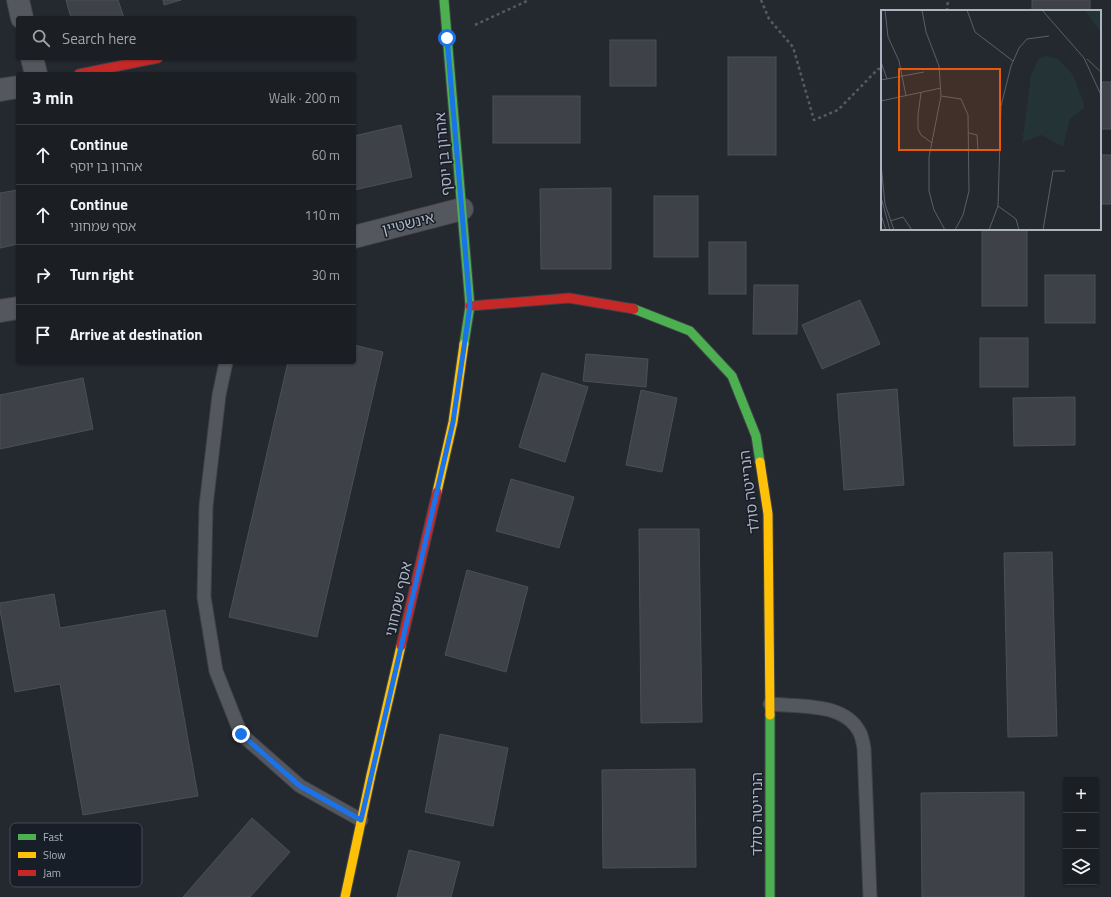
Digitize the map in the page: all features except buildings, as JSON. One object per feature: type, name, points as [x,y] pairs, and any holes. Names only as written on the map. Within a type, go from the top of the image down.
[{"type":"street","points":[[18,0],[22,16]]},
{"type":"street","name":"אהרון בן יוסף","points":[[444,0],[470,306]]},
{"type":"street","points":[[32,60],[36,72]]},
{"type":"street","points":[[90,72],[148,60]]},
{"type":"street","points":[[0,90],[16,87]]},
{"type":"street","name":"אינשטיין","points":[[356,236],[462,210]]},
{"type":"street","name":"הנרייטה סולד","points":[[470,306],[569,298],[636,309],[690,331],[732,376],[756,436],[768,514],[770,897]]},
{"type":"street","name":"אסף שמחוני","points":[[345,897],[361,820],[453,422],[470,306]]},
{"type":"street","points":[[0,312],[16,308]]},
{"type":"lane","points":[[226,364],[219,395],[206,506],[204,597],[216,671],[241,734],[300,786],[361,820]]},
{"type":"lane","points":[[770,704],[830,709],[844,715],[853,722],[861,734],[864,748],[870,897]]},
{"type":"path","points":[[447,38],[529,0]]},
{"type":"path","points":[[761,0],[769,19],[792,47],[814,120],[838,110],[878,69],[881,69]]},
{"type":"path","points":[[947,10],[948,0]]},
{"type":"traffic: fast","points":[[444,0],[470,306],[464,344]]},
{"type":"traffic: fast","points":[[634,309],[690,331],[732,376],[756,436],[760,462]]},
{"type":"traffic: fast","points":[[770,715],[770,897]]},
{"type":"traffic: slow","points":[[437,492],[453,422],[464,344]]},
{"type":"traffic: slow","points":[[760,462],[768,514],[770,715]]},
{"type":"traffic: slow","points":[[345,897],[401,646]]},
{"type":"traffic: jam","points":[[89,72],[148,60]]},
{"type":"traffic: jam","points":[[470,306],[569,298],[634,309]]},
{"type":"traffic: jam","points":[[401,646],[437,492]]},
{"type":"route","points":[[241,734],[300,786],[361,820],[453,422],[470,306],[447,38]]}]
